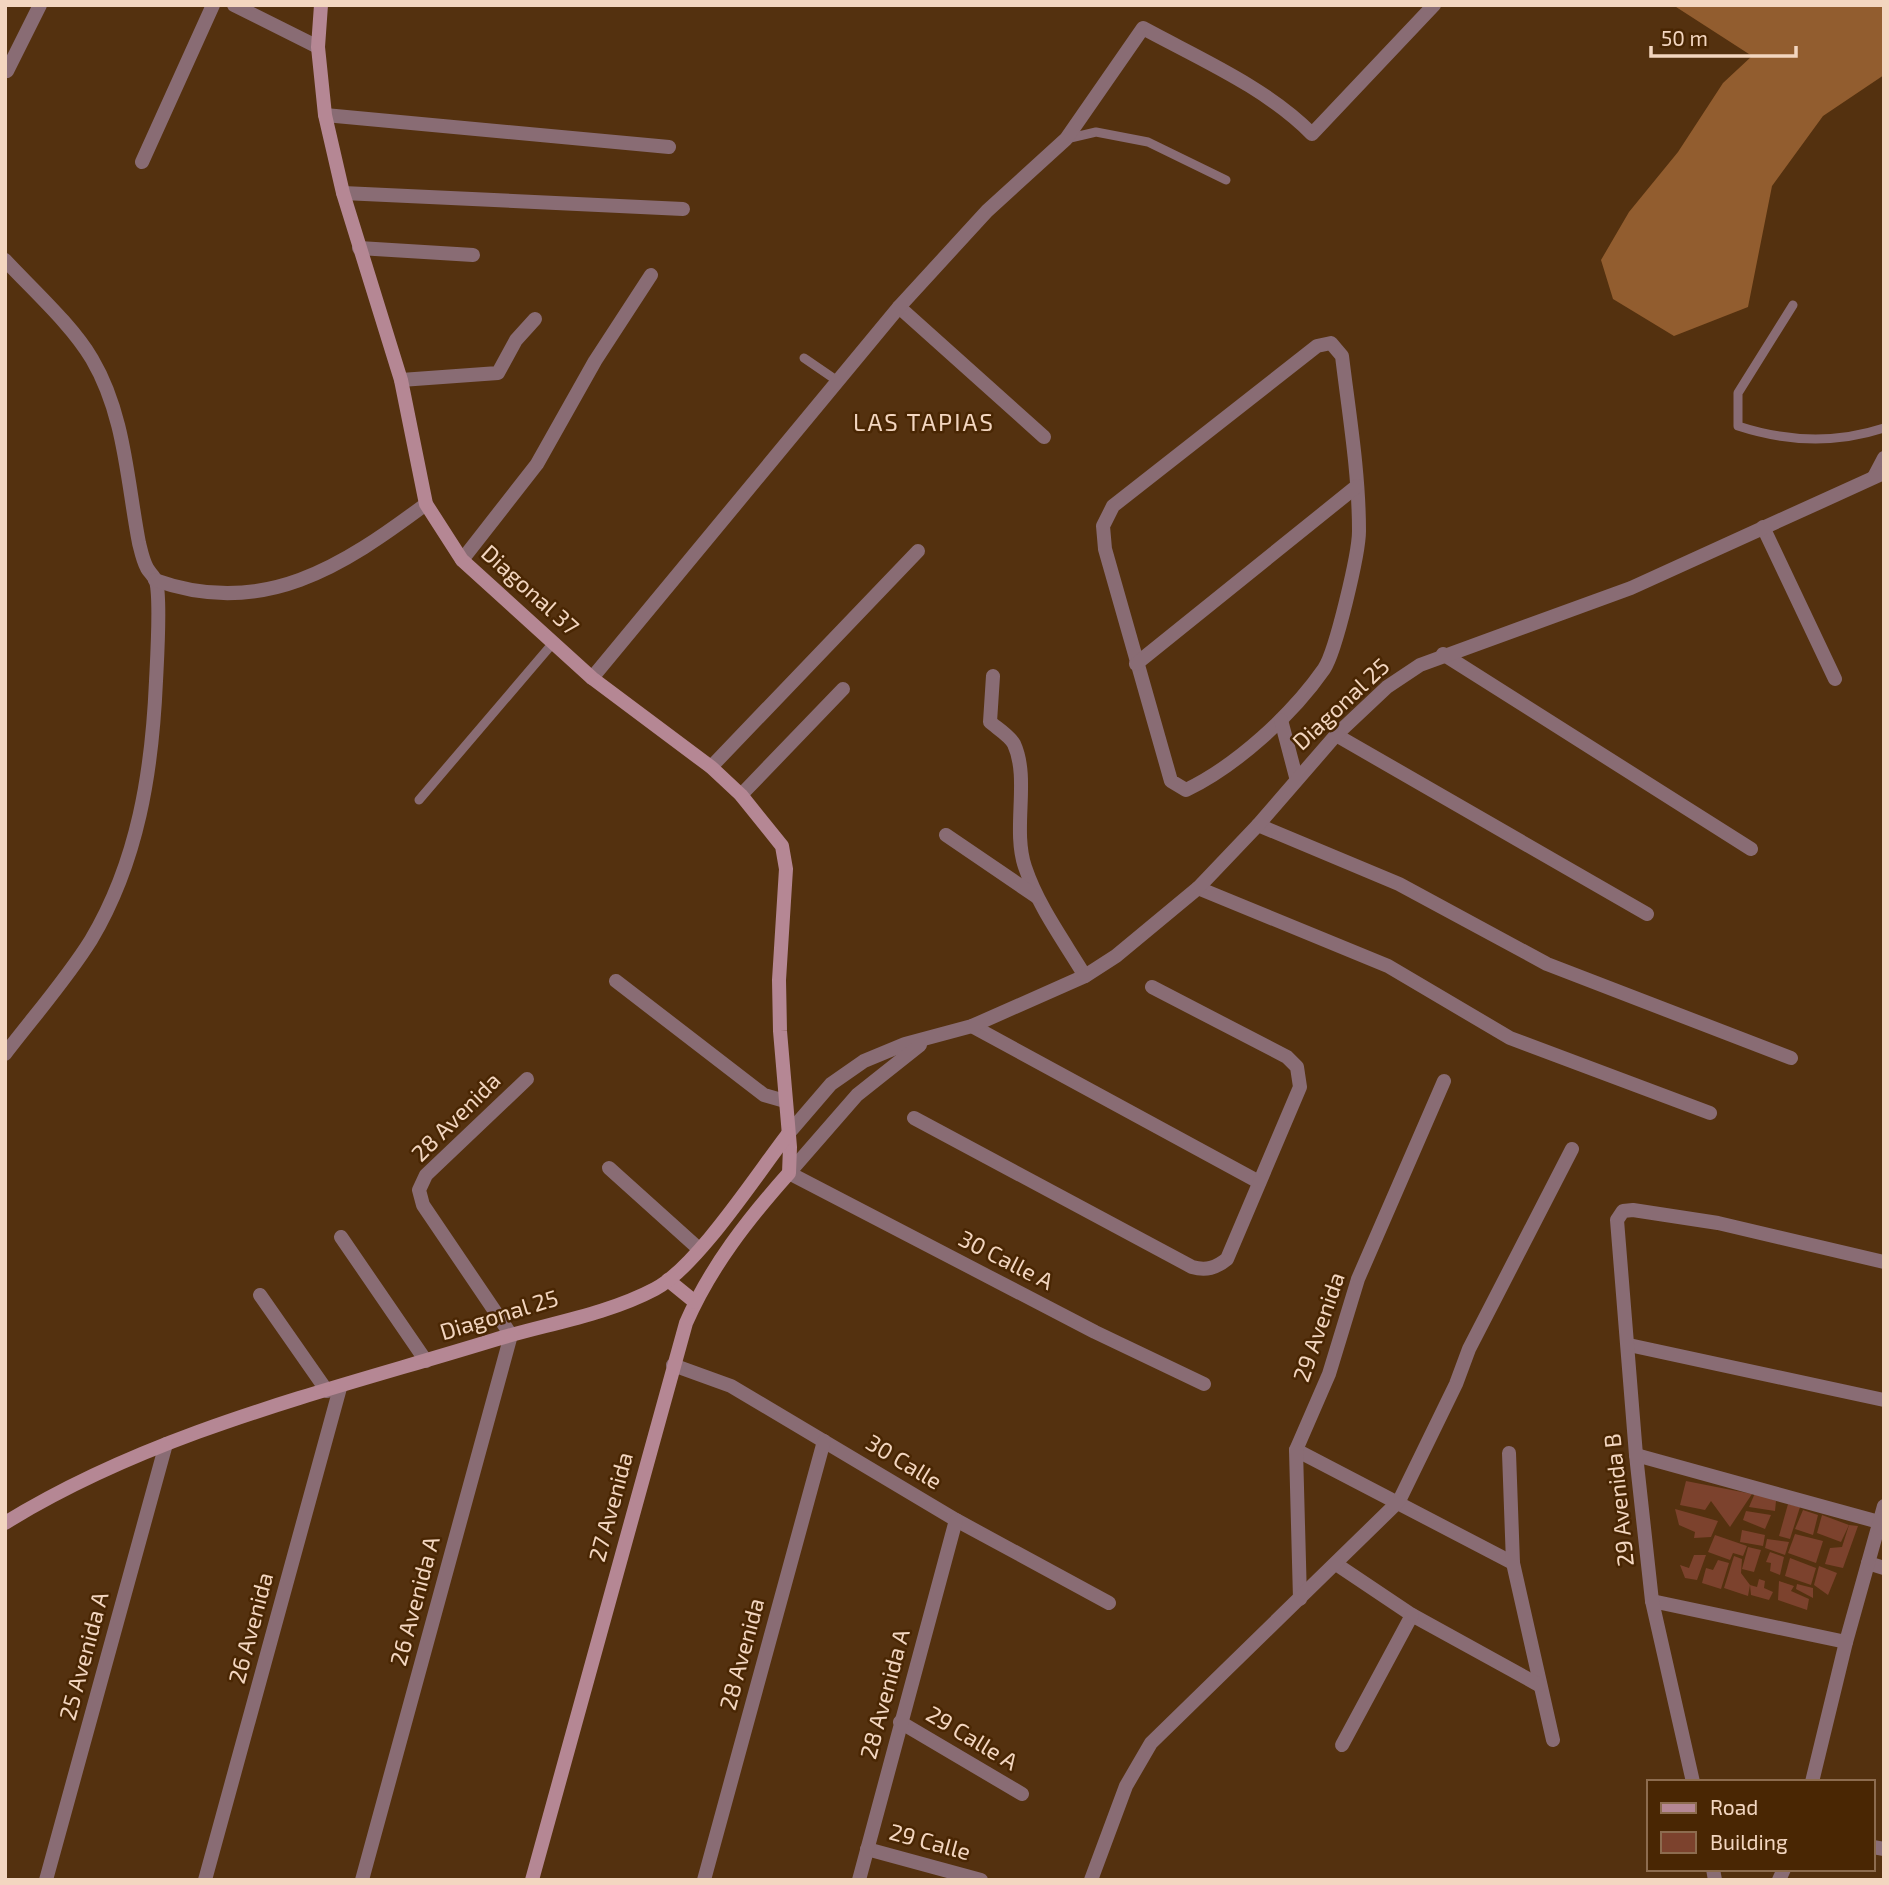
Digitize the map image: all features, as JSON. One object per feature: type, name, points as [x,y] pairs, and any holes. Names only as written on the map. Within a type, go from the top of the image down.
[{"type":"main road","name":"Diagonal 37","points":[[321,5],[318,47],[325,115],[343,193],[401,380],[426,503],[462,560],[592,678],[711,766],[741,795],[779,839],[786,861],[779,980],[789,1172]]},
{"type":"main road","name":"Diagonal 25","points":[[5,1523],[128,1457],[426,1361],[622,1302],[655,1289],[699,1249],[788,1134]]},
{"type":"main road","name":"27 Avenida","points":[[532,1880],[673,1365],[695,1302],[746,1221],[789,1172]]},
{"type":"main road","points":[[668,1280],[695,1302]]},
{"type":"street","points":[[7,71],[40,5]]},
{"type":"street","points":[[142,162],[213,5]]},
{"type":"street","points":[[234,5],[318,47]]},
{"type":"street","points":[[592,678],[899,307],[987,211],[1066,139],[1143,29],[1266,97],[1298,119],[1312,134],[1434,5]]},
{"type":"street","points":[[325,115],[669,147]]},
{"type":"street","points":[[343,193],[683,209]]},
{"type":"street","points":[[359,248],[473,255]]},
{"type":"street","points":[[5,260],[92,359],[114,409],[131,485],[139,544],[145,566],[156,580],[180,589],[218,594],[262,592],[301,582],[340,563],[426,503]]},
{"type":"street","points":[[462,560],[537,464],[595,361],[651,275]]},
{"type":"street","points":[[899,307],[1044,437]]},
{"type":"street","points":[[401,380],[498,373],[516,340],[535,319]]},
{"type":"street","points":[[1331,343],[1342,356],[1357,486],[1359,534],[1349,592],[1326,667],[1281,720],[1207,780],[1186,790],[1171,781],[1136,664],[1105,549],[1103,526],[1113,506],[1317,346],[1331,343]]},
{"type":"street","points":[[1879,475],[1884,458]]},
{"type":"street","name":"Diagonal 25","points":[[788,1134],[818,1098],[845,1073],[884,1051],[972,1026],[1085,976],[1116,956],[1198,888],[1258,825],[1296,777],[1336,735],[1387,687],[1420,665],[1443,654],[1631,588],[1879,475]]},
{"type":"street","points":[[1136,664],[1357,486]]},
{"type":"street","points":[[1763,527],[1835,679]]},
{"type":"street","points":[[711,766],[918,551]]},
{"type":"street","points":[[5,1054],[90,940],[108,909],[134,846],[147,780],[155,710],[156,580]]},
{"type":"street","points":[[1443,654],[1751,849]]},
{"type":"street","points":[[993,676],[990,722],[1013,743],[1020,778],[1019,834],[1024,865],[1037,897],[1085,976]]},
{"type":"street","points":[[741,795],[843,690]]},
{"type":"street","points":[[1281,720],[1296,777]]},
{"type":"street","points":[[1336,735],[1647,914]]},
{"type":"street","points":[[1258,825],[1399,884],[1547,964],[1791,1058]]},
{"type":"street","points":[[946,835],[1037,897]]},
{"type":"street","points":[[1198,888],[1388,966],[1510,1038],[1710,1113]]},
{"type":"street","points":[[617,981],[764,1095],[785,1101]]},
{"type":"street","points":[[914,1118],[1199,1269],[1214,1268],[1227,1259],[1300,1087],[1297,1067],[1287,1057],[1152,987]]},
{"type":"street","points":[[972,1026],[1259,1182]]},
{"type":"street","name":"Diagonal 25","points":[[789,1172],[857,1095],[927,1040]]},
{"type":"street","name":"28 Avenida","points":[[511,1335],[423,1205],[419,1189],[426,1175],[527,1079]]},
{"type":"street","name":"29 Avenida","points":[[1300,1599],[1296,1450],[1329,1374],[1358,1279],[1444,1081]]},
{"type":"street","points":[[1091,1880],[1126,1786],[1151,1743],[1399,1501],[1456,1384],[1469,1349],[1572,1149]]},
{"type":"street","points":[[609,1168],[699,1249]]},
{"type":"street","name":"30 Calle A","points":[[789,1172],[1095,1332],[1204,1384]]},
{"type":"street","name":"29 Avenida B","points":[[1693,1780],[1652,1601],[1636,1455],[1617,1220],[1623,1211],[1718,1223],[1884,1262]]},
{"type":"street","points":[[341,1237],[426,1361]]},
{"type":"street","points":[[260,1295],[334,1390]]},
{"type":"street","name":"26 Avenida A","points":[[362,1880],[511,1335]]},
{"type":"street","points":[[1629,1345],[1884,1400]]},
{"type":"street","name":"30 Calle","points":[[673,1365],[731,1386],[956,1520],[1109,1603]]},
{"type":"street","name":"26 Avenida","points":[[205,1880],[334,1390]]},
{"type":"street","name":"28 Avenida","points":[[704,1880],[824,1441]]},
{"type":"street","name":"25 Avenida A","points":[[46,1880],[166,1444]]},
{"type":"street","points":[[1296,1450],[1399,1501],[1513,1563]]},
{"type":"street","points":[[1509,1453],[1513,1563],[1553,1740]]},
{"type":"street","points":[[1636,1455],[1879,1522]]},
{"type":"street","points":[[1812,1780],[1846,1642],[1884,1506]]},
{"type":"street","name":"28 Avenida A","points":[[859,1880],[956,1520]]},
{"type":"street","points":[[1868,1563],[1884,1568]]},
{"type":"street","points":[[1336,1564],[1412,1615],[1539,1685]]},
{"type":"street","points":[[1652,1601],[1846,1642]]},
{"type":"street","points":[[1342,1745],[1412,1615]]},
{"type":"street","name":"29 Calle A","points":[[900,1722],[1022,1794]]},
{"type":"street","name":"29 Calle","points":[[867,1849],[981,1880]]},
{"type":"lane","points":[[1066,139],[1096,132],[1148,142],[1226,180]]},
{"type":"lane","points":[[1793,305],[1738,393],[1738,426],[1759,433],[1812,441],[1854,438],[1884,428]]},
{"type":"lane","points":[[804,358],[839,382]]},
{"type":"lane","points":[[419,800],[553,643]]},
{"type":"shaded area","points":[[1673,5],[1884,5],[1884,75],[1823,116],[1772,186],[1748,307],[1674,336],[1613,299],[1601,260],[1629,212],[1678,152],[1723,83],[1752,56]]},
{"type":"building","points":[[1686,1481],[1752,1494],[1730,1527],[1711,1501],[1705,1510],[1680,1505]]},
{"type":"building","points":[[1755,1493],[1776,1501],[1775,1511],[1749,1507]]},
{"type":"building","points":[[1788,1504],[1800,1507],[1790,1539],[1779,1536]]},
{"type":"building","points":[[1675,1509],[1718,1521],[1711,1537],[1694,1538],[1695,1532],[1679,1525]]},
{"type":"building","points":[[1803,1510],[1818,1515],[1813,1535],[1795,1529]]},
{"type":"building","points":[[1746,1511],[1771,1515],[1765,1529],[1743,1520]]},
{"type":"building","points":[[1822,1515],[1849,1525],[1841,1542],[1817,1533]]},
{"type":"building","points":[[1849,1525],[1858,1526],[1843,1568],[1825,1564],[1830,1548],[1842,1547]]},
{"type":"building","points":[[1742,1530],[1765,1535],[1763,1546],[1740,1542]]},
{"type":"building","points":[[1795,1534],[1823,1541],[1816,1563],[1788,1553]]},
{"type":"building","points":[[1715,1535],[1747,1546],[1743,1556],[1733,1553],[1730,1560],[1708,1552]]},
{"type":"building","points":[[1767,1539],[1789,1542],[1785,1555],[1765,1548]]},
{"type":"building","points":[[1748,1547],[1761,1550],[1754,1572],[1742,1569]]},
{"type":"building","points":[[1770,1552],[1784,1557],[1780,1575],[1770,1571],[1771,1563],[1766,1562]]},
{"type":"building","points":[[1694,1555],[1706,1555],[1697,1580],[1685,1578],[1680,1565],[1689,1568]]},
{"type":"building","points":[[1734,1556],[1742,1559],[1741,1573],[1750,1585],[1748,1596],[1724,1588]]},
{"type":"building","points":[[1790,1558],[1816,1568],[1811,1585],[1785,1576]]},
{"type":"building","points":[[1718,1560],[1729,1563],[1721,1589],[1702,1583],[1706,1568],[1713,1570]]},
{"type":"building","points":[[1819,1566],[1837,1573],[1828,1595],[1814,1585]]},
{"type":"building","points":[[1759,1579],[1765,1581],[1764,1588],[1773,1592],[1769,1600],[1751,1595],[1750,1585],[1757,1587]]},
{"type":"building","points":[[1779,1581],[1794,1586],[1791,1591],[1809,1599],[1807,1610],[1778,1600]]},
{"type":"building","points":[[1797,1584],[1813,1588],[1813,1598],[1796,1589]]},
{"type":"district","name":"LAS TAPIAS","points":[[924,423]]}]
